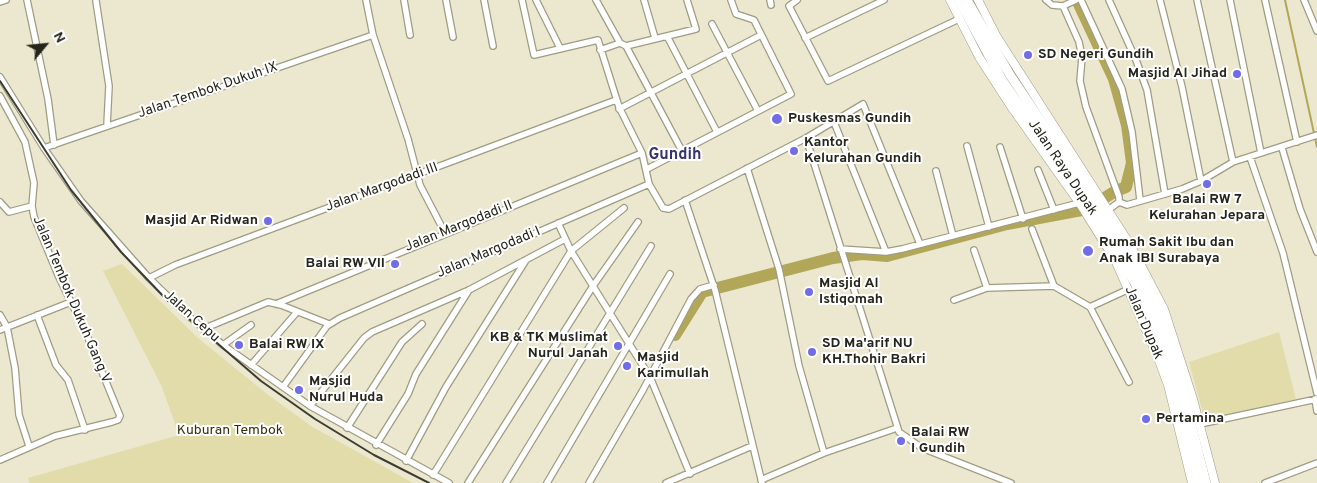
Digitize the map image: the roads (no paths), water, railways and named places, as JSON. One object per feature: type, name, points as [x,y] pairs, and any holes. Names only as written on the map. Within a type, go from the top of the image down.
[{"type":"main road","name":"Jalan Dupak","points":[[950,0],[1001,91],[1091,204],[1108,210],[1134,267],[1164,309],[1200,424],[1215,483]]},
{"type":"main road","name":"Jalan Raya Dupak","points":[[959,0],[1002,80],[1134,267],[1160,319],[1180,380],[1206,483]]},
{"type":"main road","name":"Jalan Raya Dupak","points":[[967,0],[1010,75],[1091,204]]},
{"type":"main road","name":"Jalan Dupak","points":[[978,0],[1091,204],[1164,365]]},
{"type":"main road","name":"Jalan Raya Dupak","points":[[1134,267],[1153,322],[1191,465],[1199,483]]},
{"type":"main road","points":[[1191,465],[1192,483]]},
{"type":"street","points":[[0,2],[6,0]]},
{"type":"street","points":[[27,0],[48,99],[54,145]]},
{"type":"street","points":[[366,0],[373,35],[408,139],[422,189],[445,233]]},
{"type":"street","points":[[404,0],[410,35]]},
{"type":"street","points":[[446,0],[453,37]]},
{"type":"street","points":[[484,0],[493,46]]},
{"type":"street","points":[[522,0],[534,55],[598,40],[619,109],[642,153],[650,184],[663,208],[668,209],[806,138],[864,104],[920,244]]},
{"type":"street","points":[[536,0],[560,48]]},
{"type":"street","points":[[596,0],[682,151]]},
{"type":"street","points":[[644,0],[655,38]]},
{"type":"street","points":[[600,50],[696,29],[687,0]]},
{"type":"street","points":[[646,169],[783,98],[791,92],[754,20],[737,15],[731,0]]},
{"type":"street","points":[[797,0],[789,5],[828,81],[959,19]]},
{"type":"street","points":[[805,38],[884,0]]},
{"type":"street","points":[[1046,0],[1052,5],[1063,6],[1074,1]]},
{"type":"street","points":[[1081,0],[1122,88],[1132,132],[1140,200]]},
{"type":"street","points":[[1109,0],[1147,90],[1165,194]]},
{"type":"street","points":[[1160,0],[1182,88],[1201,181]]},
{"type":"street","points":[[1197,0],[1233,162]]},
{"type":"street","points":[[1230,0],[1261,153]]},
{"type":"street","points":[[1265,0],[1297,142]]},
{"type":"street","points":[[1304,0],[1317,32]]},
{"type":"street","points":[[96,1],[109,86],[107,125]]},
{"type":"street","points":[[1063,6],[1079,42],[1082,57],[1080,81],[1086,107],[1119,200],[1127,205],[1201,181],[1233,162],[1315,136]]},
{"type":"street","points":[[712,24],[758,111]]},
{"type":"street","name":"Jalan Tembok Dukuh IX","points":[[44,148],[373,35]]},
{"type":"street","points":[[619,109],[761,35]]},
{"type":"street","points":[[667,36],[717,132]]},
{"type":"street","name":"Jalan Cepu","points":[[0,77],[44,148],[81,201],[149,278],[203,329],[310,406],[376,445],[449,483]]},
{"type":"street","name":"Jalan Tembok Dukuh Gang V","points":[[0,96],[25,142],[34,183],[32,206],[41,236],[120,414],[118,420],[85,430]]},
{"type":"street","name":"Jalan Margodadi III","points":[[149,278],[175,265],[616,100]]},
{"type":"street","points":[[834,122],[886,252]]},
{"type":"street","points":[[806,138],[841,254],[897,428],[901,435],[922,448],[1012,483]]},
{"type":"street","points":[[967,146],[989,227]]},
{"type":"street","points":[[1000,147],[1023,219]]},
{"type":"street","points":[[1282,148],[1300,210],[1317,252]]},
{"type":"street","name":"Jalan Margodadi II","points":[[203,329],[265,303],[276,304],[642,153]]},
{"type":"street","points":[[1250,157],[1283,253],[1316,397],[1317,411]]},
{"type":"street","points":[[747,168],[780,272],[799,366],[824,453]]},
{"type":"street","points":[[1038,170],[1054,210]]},
{"type":"street","points":[[936,171],[953,236]]},
{"type":"street","name":"Jalan Margodadi I","points":[[329,324],[650,184]]},
{"type":"street","points":[[685,200],[714,287],[762,481],[824,453],[897,428]]},
{"type":"street","points":[[1108,210],[1119,200]]},
{"type":"street","points":[[0,202],[9,212],[32,206]]},
{"type":"street","points":[[841,254],[886,252],[1054,210],[1091,204]]},
{"type":"street","points":[[433,475],[571,251],[624,208]]},
{"type":"street","points":[[468,483],[592,286],[638,222]]},
{"type":"street","points":[[558,223],[571,251],[650,379],[690,474]]},
{"type":"street","points":[[1032,229],[1054,286]]},
{"type":"street","points":[[310,406],[364,338],[372,332],[469,290],[565,239]]},
{"type":"street","points":[[506,483],[651,246]]},
{"type":"street","points":[[974,250],[987,288]]},
{"type":"street","points":[[406,461],[446,387],[526,260]]},
{"type":"street","points":[[547,483],[670,274]]},
{"type":"street","points":[[954,300],[987,288],[1054,286],[1090,307],[1129,382]]},
{"type":"street","points":[[590,483],[650,379],[691,299],[700,289],[714,287]]},
{"type":"street","points":[[1090,307],[1129,289]]},
{"type":"street","points":[[376,445],[408,394],[416,374],[469,290]]},
{"type":"street","points":[[0,330],[71,302]]},
{"type":"street","points":[[276,304],[329,324],[283,387]]},
{"type":"street","points":[[251,365],[298,312]]},
{"type":"street","points":[[0,460],[55,436],[85,430],[68,380],[56,364],[37,315]]},
{"type":"street","points":[[0,316],[7,327],[15,368],[18,416],[29,446]]},
{"type":"street","points":[[347,428],[402,342],[422,324]]},
{"type":"street","points":[[223,345],[251,325]]},
{"type":"street","points":[[1200,424],[1316,397]]},
{"type":"street","points":[[666,483],[752,446]]},
{"type":"street","points":[[1265,483],[1317,463]]},
{"type":"waterway","points":[[675,335],[702,292],[833,258],[862,254],[887,256],[1007,224],[1087,209],[1114,192],[1126,187],[1132,163],[1127,125],[1114,79],[1077,0]]},
{"type":"waterway","points":[[1285,0],[1317,147]]},
{"type":"railway","points":[[0,81],[71,190],[121,252],[166,299],[261,381],[315,419],[374,455],[429,483]]},
{"type":"place","name":"SD Negeri Gundih","points":[[1028,55]]},
{"type":"place","name":"Masjid Al Jihad","points":[[1237,74]]},
{"type":"place","name":"Puskesmas Gundih","points":[[777,119]]},
{"type":"place","name":"Kantor Kelurahan Gundih","points":[[794,151]]},
{"type":"place","name":"Balai RW 7 Kelurahan Jepara","points":[[1207,184]]},
{"type":"place","name":"Masjid Ar Ridwan","points":[[268,221]]},
{"type":"place","name":"Rumah Sakit Ibu dan Anak IBI Surabaya","points":[[1088,251]]},
{"type":"place","name":"Balai RW VII","points":[[395,264]]},
{"type":"place","name":"Masjid Al Istiqomah","points":[[809,292]]},
{"type":"place","name":"Balai RW IX","points":[[239,345]]},
{"type":"place","name":"KB & TK Muslimat Nurul Janah","points":[[618,346]]},
{"type":"place","name":"SD Ma'arif NU KH.Thohir Bakri","points":[[812,352]]},
{"type":"place","name":"Masjid Karimullah","points":[[627,366]]},
{"type":"place","name":"Masjid Nurul Huda","points":[[299,390]]},
{"type":"place","name":"Pertamina","points":[[1146,419]]},
{"type":"place","name":"Balai RW I Gundih","points":[[901,441]]},
{"type":"district","name":"Gundih","points":[[675,156]]},
{"type":"park label","name":"Kuburan Tembok","points":[[230,431]]}]
